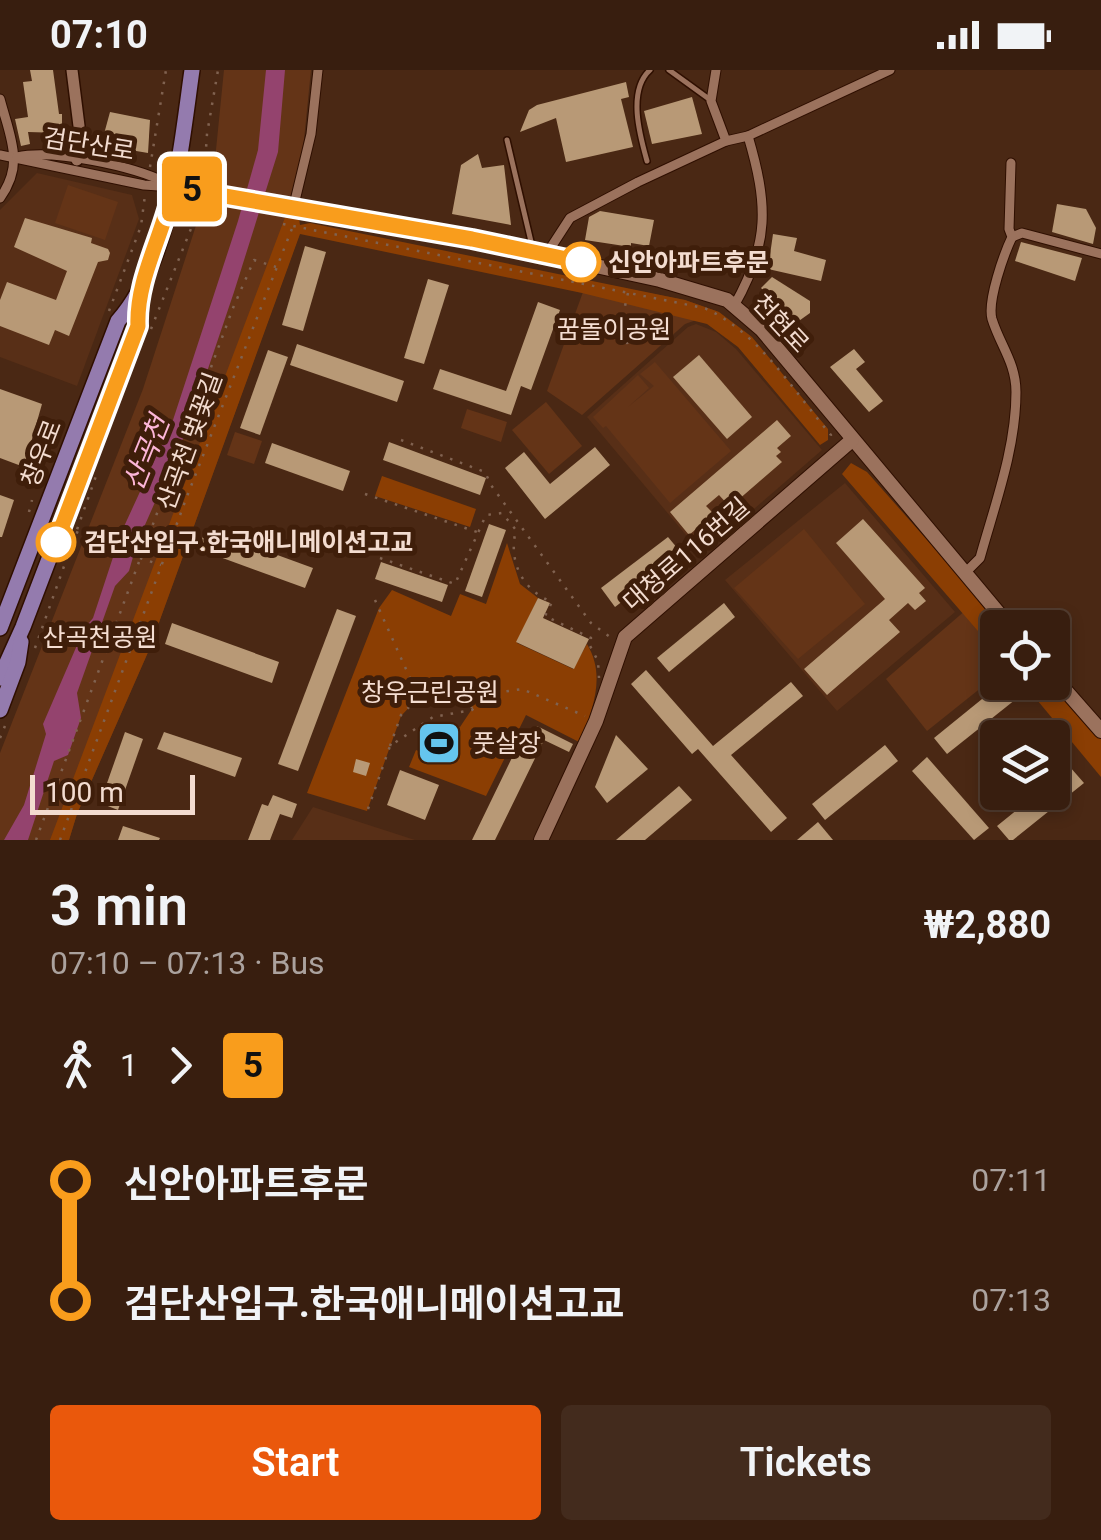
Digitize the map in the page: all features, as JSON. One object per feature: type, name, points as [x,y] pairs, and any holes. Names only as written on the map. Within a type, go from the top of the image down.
[{"type":"main road","name":"창우로","points":[[0,678],[138,326],[137,300],[169,210],[192,70]]},
{"type":"main road","name":"천현로","points":[[173,187],[540,254],[690,288],[734,306],[762,330],[996,610]]},
{"type":"main road","name":"창우로","points":[[0,628],[118,320],[137,300]]},
{"type":"main road","name":"대청로116번길","points":[[541,840],[596,721],[626,637],[852,440]]},
{"type":"main road","points":[[0,710],[18,662],[23,627]]},
{"type":"main road","points":[[1070,696],[1101,731]]},
{"type":"street","points":[[72,70],[78,109],[77,160]]},
{"type":"street","points":[[293,209],[311,134],[318,70]]},
{"type":"street","points":[[716,70],[711,101],[726,142]]},
{"type":"street","points":[[540,254],[570,218],[638,182],[890,70]]},
{"type":"street","name":"검단산로","points":[[0,99],[15,174],[0,198]]},
{"type":"street","points":[[734,306],[749,281],[762,232],[764,198],[748,136]]},
{"type":"street","name":"검단산로","points":[[14,158],[36,153],[77,160],[173,187]]},
{"type":"street","points":[[0,155],[14,158]]},
{"type":"street","name":"검단산로","points":[[14,158],[147,180]]},
{"type":"street","points":[[964,574],[980,558],[1013,428],[1016,389],[1012,362],[992,319],[991,304],[1012,237],[1011,163]]},
{"type":"street","points":[[1012,237],[1022,234],[1101,254]]},
{"type":"lane","points":[[648,162],[637,114],[644,76],[650,70]]},
{"type":"lane","points":[[668,70],[711,101]]},
{"type":"lane","points":[[507,140],[540,254]]},
{"type":"path","points":[[106,318],[141,226],[166,70]]},
{"type":"path","points":[[283,224],[704,308],[751,340],[831,436],[827,447]]},
{"type":"path","name":"산곡천 벚꽃길","points":[[60,840],[293,226]]},
{"type":"path","points":[[36,840],[254,260],[276,267]]},
{"type":"path","points":[[627,343],[618,332],[628,291]]},
{"type":"path","points":[[620,350],[651,324]]},
{"type":"path","points":[[401,440],[485,472],[491,486],[591,623],[610,637],[620,629]]},
{"type":"path","points":[[365,494],[479,532]]},
{"type":"path","points":[[32,500],[32,513],[41,497]]},
{"type":"path","points":[[380,558],[455,584],[486,515],[502,514],[516,530],[512,545],[522,583],[538,597],[552,602],[545,616],[591,638],[599,684]]},
{"type":"path","points":[[75,531],[103,542]]},
{"type":"path","points":[[139,558],[162,565]]},
{"type":"path","points":[[375,600],[419,697]]},
{"type":"path","points":[[390,746],[434,717],[472,710],[488,694],[522,689],[596,721]]},
{"type":"path","points":[[368,809],[401,716],[419,697],[456,698],[470,702],[472,710]]},
{"type":"shaded area","points":[[266,70],[285,70],[278,152],[189,425],[137,543],[129,571],[115,586],[77,693],[81,718],[68,755],[54,761],[28,840],[4,840],[24,805],[46,734],[43,724],[84,629],[93,618],[121,533],[173,420],[258,150]]},
{"type":"shaded area","points":[[37,173],[132,195],[139,219],[77,386],[0,357],[0,210]]},
{"type":"shaded area","points":[[696,324],[716,332],[736,349],[822,450],[702,554],[587,417]]},
{"type":"shaded area","points":[[845,483],[955,612],[837,711],[725,580]]},
{"type":"shaded area","points":[[313,807],[415,840],[292,840]]},
{"type":"green space","name":"산곡천공원","points":[[224,70],[311,70],[301,169],[295,191],[300,233],[149,650],[69,840],[0,840],[0,753],[143,389],[214,170]]},
{"type":"green space","points":[[68,185],[118,202],[105,240],[55,223]]},
{"type":"green space","points":[[295,191],[300,225],[310,223],[685,300],[719,312],[752,337],[828,429],[828,440],[820,445],[738,347],[707,324],[582,293],[300,234],[149,650],[69,840],[50,840]]},
{"type":"green space","name":"꿈돌이공원","points":[[587,281],[685,300],[719,312],[685,324],[582,415],[547,391]]},
{"type":"green space","points":[[655,362],[731,451],[670,503],[606,426],[603,428],[593,417],[638,375],[649,388],[628,407],[654,386],[640,374]]},
{"type":"green space","points":[[546,402],[582,446],[549,474],[512,430]]},
{"type":"green space","points":[[467,409],[507,422],[501,442],[461,428]]},
{"type":"green space","points":[[235,432],[262,441],[254,464],[227,455]]},
{"type":"green space","points":[[851,463],[867,472],[989,610],[980,610],[980,633],[842,474]]},
{"type":"green space","points":[[382,476],[476,509],[470,527],[375,496]]},
{"type":"green space","points":[[804,529],[865,604],[798,659],[734,588]]},
{"type":"green space","name":"창우근린공원","points":[[507,543],[520,584],[538,598],[517,643],[573,669],[587,644],[593,656],[596,692],[581,743],[526,715],[486,796],[409,767],[416,750],[440,760],[456,726],[460,727],[472,709],[470,702],[443,695],[419,697],[401,716],[367,811],[307,793],[379,608],[392,590],[451,616],[460,594],[486,604]]},
{"type":"green space","points":[[981,597],[988,610],[980,610],[980,689],[927,731],[886,679]]},
{"type":"green space","points":[[1037,700],[1067,700],[1101,738],[1101,777],[1070,740],[1070,720],[1054,720]]},
{"type":"building","points":[[30,70],[53,70],[62,133],[28,132],[30,144],[21,146],[15,119],[28,117],[23,82],[32,81]]},
{"type":"building","points":[[626,82],[629,97],[621,99],[633,147],[566,162],[556,118],[520,132],[529,110],[537,105]]},
{"type":"building","points":[[692,97],[702,134],[652,144],[644,111]]},
{"type":"building","points":[[110,112],[150,120],[148,153],[101,145]]},
{"type":"building","points":[[478,154],[482,168],[504,165],[511,225],[452,214],[461,165]]},
{"type":"building","points":[[1057,204],[1086,209],[1096,228],[1093,244],[1052,232]]},
{"type":"building","points":[[600,211],[654,220],[649,246],[585,240],[589,217]]},
{"type":"building","points":[[25,218],[92,238],[91,243],[110,253],[108,260],[98,262],[69,336],[55,330],[49,345],[0,326],[0,300],[7,282],[56,300],[67,271],[14,247]]},
{"type":"building","points":[[773,234],[797,238],[794,251],[826,260],[821,281],[768,269]]},
{"type":"building","points":[[1021,242],[1082,258],[1075,281],[1015,261]]},
{"type":"building","points":[[305,246],[326,252],[303,331],[282,325]]},
{"type":"building","points":[[772,277],[810,301],[810,313],[796,323],[761,288]]},
{"type":"building","points":[[428,279],[449,285],[424,364],[404,358]]},
{"type":"building","points":[[538,302],[560,310],[531,390],[521,386],[511,415],[433,389],[440,369],[506,391]]},
{"type":"building","points":[[297,344],[404,381],[397,402],[290,365]]},
{"type":"building","points":[[854,349],[865,362],[856,369],[883,401],[869,412],[830,367]]},
{"type":"building","points":[[268,350],[288,357],[260,435],[240,428]]},
{"type":"building","points":[[699,355],[752,417],[727,439],[673,377]]},
{"type":"building","points":[[0,389],[42,404],[24,467],[0,458]]},
{"type":"building","points":[[777,420],[791,436],[777,448],[781,452],[776,456],[782,462],[730,507],[719,495],[706,506],[714,514],[689,535],[670,512]]},
{"type":"building","points":[[389,442],[486,478],[480,495],[383,460]]},
{"type":"building","points":[[272,443],[350,471],[343,491],[265,463]]},
{"type":"building","points":[[595,447],[610,465],[545,519],[505,468],[524,452],[550,484]]},
{"type":"building","points":[[0,495],[14,500],[2,537],[0,537]]},
{"type":"building","points":[[863,519],[925,588],[919,593],[926,601],[915,610],[908,603],[889,620],[900,632],[827,695],[804,669],[885,599],[836,543]]},
{"type":"building","points":[[489,524],[506,530],[482,597],[465,591]]},
{"type":"building","points":[[206,529],[313,568],[305,588],[198,549]]},
{"type":"building","points":[[668,537],[683,555],[615,607],[601,588]]},
{"type":"building","points":[[381,562],[448,585],[442,602],[375,579]]},
{"type":"building","points":[[538,598],[550,603],[543,618],[589,639],[574,669],[516,642]]},
{"type":"building","points":[[724,603],[735,617],[669,672],[657,658]]},
{"type":"building","points":[[337,609],[356,616],[298,771],[278,764]]},
{"type":"building","points":[[172,623],[279,662],[272,683],[165,644]]},
{"type":"building","points":[[646,670],[713,746],[791,682],[803,696],[731,755],[787,818],[771,832],[698,749],[692,754],[631,684]]},
{"type":"building","points":[[981,700],[1015,700],[990,720],[980,720],[980,728],[947,754],[934,738]]},
{"type":"building","points":[[537,726],[573,744],[569,752],[544,740],[495,840],[472,840],[524,733],[532,736]]},
{"type":"building","points":[[125,732],[143,739],[118,810],[100,803]]},
{"type":"building","points":[[164,732],[242,758],[235,777],[157,749]]},
{"type":"building","points":[[616,735],[648,769],[607,803],[595,787]]},
{"type":"building","points":[[885,745],[898,761],[825,820],[812,804]]},
{"type":"building","points":[[927,757],[989,828],[974,840],[912,771]]},
{"type":"building","points":[[356,759],[370,763],[366,776],[353,772]]},
{"type":"building","points":[[1070,767],[1084,783],[1070,794]]},
{"type":"building","points":[[400,770],[439,785],[425,820],[387,805]]},
{"type":"building","points":[[679,786],[692,800],[645,840],[616,840]]},
{"type":"building","points":[[273,795],[297,804],[292,818],[280,814],[270,840],[248,840],[262,804],[268,806]]},
{"type":"building","points":[[1017,810],[1050,810],[1013,840],[997,826]]},
{"type":"building","points":[[818,822],[833,840],[797,840]]},
{"type":"building","points":[[123,826],[160,838],[118,840]]},
{"type":"bus line","name":"5","points":[[56,542],[138,326],[137,300],[169,210],[173,187],[581,262]]},
{"type":"place","name":"신안아파트후문","points":[[581,262]]},
{"type":"place","name":"검단산입구.한국애니메이션고교","points":[[56,542]]},
{"type":"place","name":"풋살장","points":[[439,743]]},
{"type":"water label","name":"산곡천","points":[[146,453]]}]
